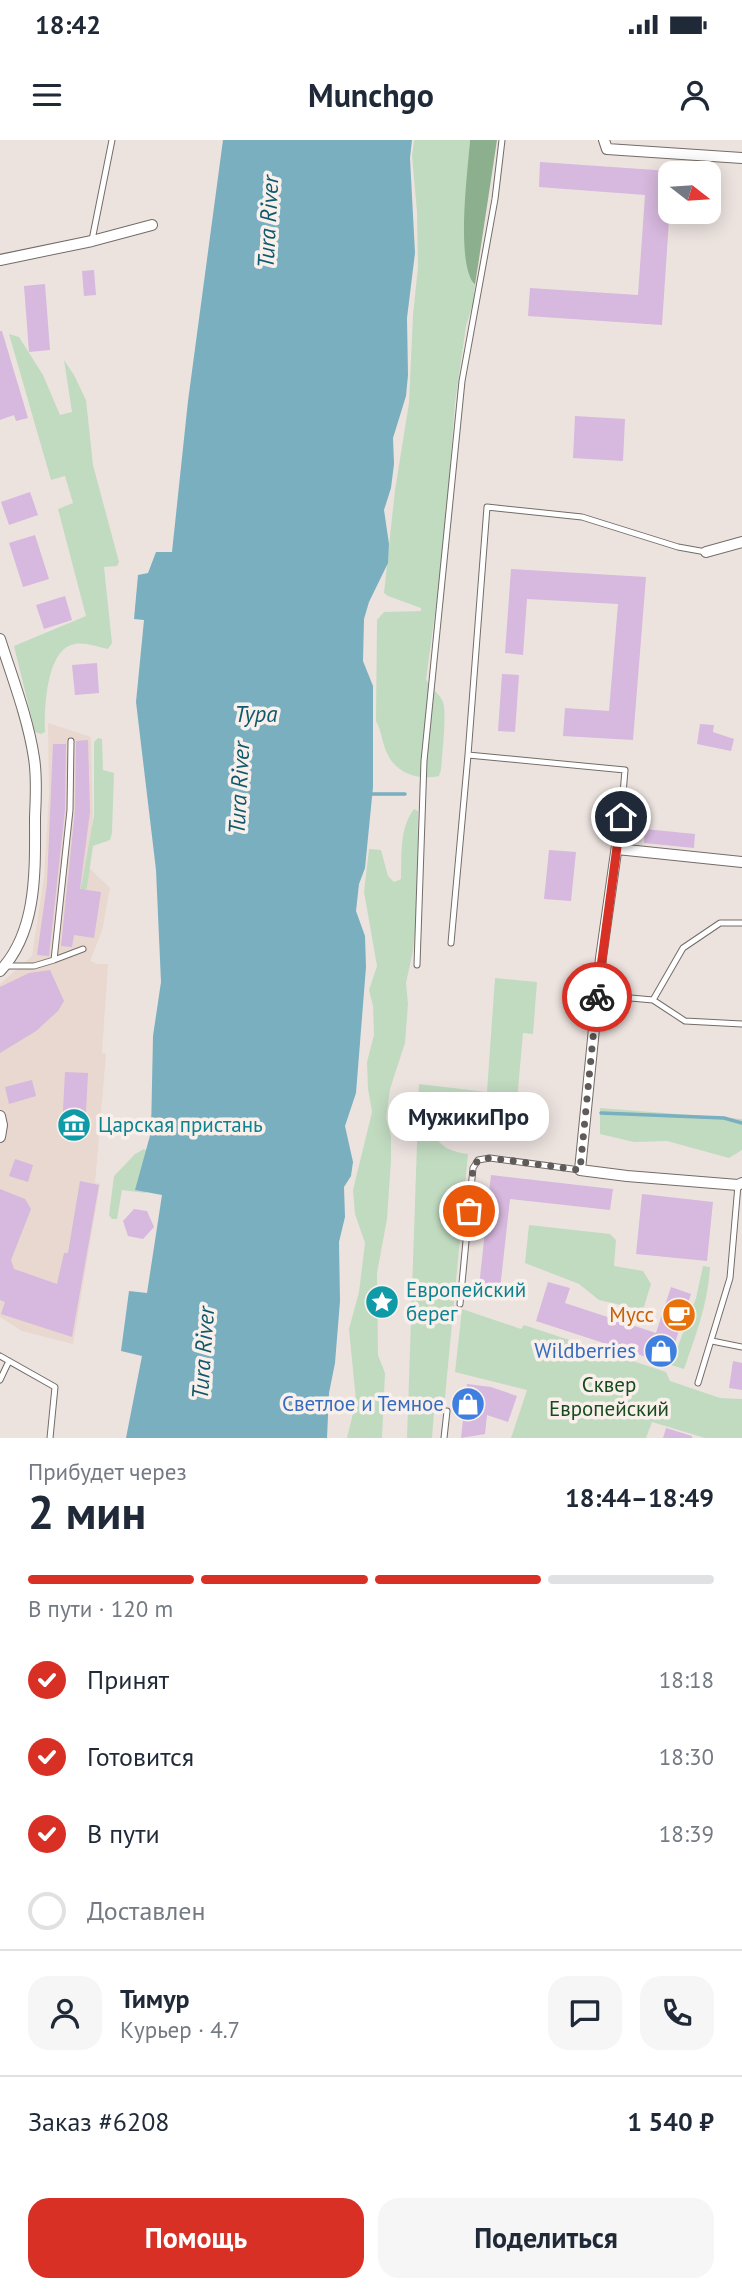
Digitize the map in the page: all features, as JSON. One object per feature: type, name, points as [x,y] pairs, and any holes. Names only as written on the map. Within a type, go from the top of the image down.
[{"type":"street","points":[[605,145],[742,158]]},
{"type":"street","points":[[0,260],[92,241],[152,225]]},
{"type":"street","points":[[705,552],[742,542]]},
{"type":"street","points":[[0,639],[34,758],[36,797],[35,873],[31,904],[16,950],[2,969]]},
{"type":"street","points":[[621,817],[597,995],[580,1170],[740,1184]]},
{"type":"street","points":[[617,849],[742,862]]},
{"type":"street","points":[[0,1116],[0,1136]]},
{"type":"lane","points":[[92,241],[112,140]]},
{"type":"lane","points":[[417,965],[424,761],[462,381],[495,200],[502,140]]},
{"type":"lane","points":[[451,943],[487,507],[582,517],[678,547],[705,552]]},
{"type":"lane","points":[[54,960],[70,810],[71,741]]},
{"type":"lane","points":[[468,755],[625,770],[621,817]]},
{"type":"lane","points":[[653,1000],[683,948],[720,923],[742,923]]},
{"type":"lane","points":[[2,969],[34,965],[83,949]]},
{"type":"lane","points":[[597,995],[653,1000],[685,1021],[742,1024]]},
{"type":"lane","points":[[460,1304],[473,1168],[478,1160],[490,1158],[580,1170]]},
{"type":"lane","points":[[698,1383],[730,1278],[740,1184]]},
{"type":"lane","points":[[734,1242],[742,1242]]},
{"type":"lane","points":[[712,1341],[742,1347]]},
{"type":"lane","points":[[0,1356],[55,1387],[50,1438]]},
{"type":"lane","points":[[0,1380],[9,1361]]},
{"type":"lane","points":[[444,1438],[447,1411]]},
{"type":"shaded area","points":[[48,723],[91,737],[93,816],[89,868],[110,888],[102,931],[90,961],[108,964],[102,1053],[106,1054],[95,1183],[100,1184],[73,1344],[22,1331],[0,1317],[0,984],[32,956],[44,877],[49,794]]},
{"type":"green space","points":[[414,140],[470,140],[464,224],[475,285],[455,403],[444,548],[426,679],[444,707],[441,770],[439,776],[431,777],[408,774],[396,766],[387,753],[376,721],[377,620],[384,612],[421,611],[421,608],[384,593],[395,490],[409,403],[418,267],[412,156]]},
{"type":"green space","points":[[470,140],[497,140],[475,285],[469,274],[464,238]]},
{"type":"green space","points":[[9,334],[19,337],[43,375],[60,415],[72,412],[64,360],[74,375],[86,400],[93,465],[119,562],[117,566],[104,567],[112,643],[108,649],[75,644],[65,648],[58,656],[52,668],[46,696],[45,732],[41,734],[35,732],[14,646],[86,616],[58,509],[73,503],[65,476],[51,480]]},
{"type":"green space","points":[[98,738],[102,739],[103,770],[114,773],[112,833],[110,840],[93,846],[84,895],[80,893],[94,816],[94,742]]},
{"type":"green space","points":[[414,809],[418,811],[417,913],[406,983],[408,1004],[405,1043],[390,1089],[386,1118],[391,1136],[391,1160],[387,1219],[377,1273],[378,1355],[385,1373],[382,1438],[347,1438],[356,1401],[349,1329],[359,1292],[365,1243],[355,1214],[353,1190],[372,1112],[367,1062],[374,1035],[373,1006],[369,990],[377,966],[364,892],[369,849],[381,850],[388,876],[394,882],[401,879],[404,833]]},
{"type":"green space","points":[[495,978],[537,982],[533,1034],[523,1033],[517,1101],[489,1100],[485,1132],[480,1131],[474,1114],[464,1108],[451,1109],[436,1117],[434,1136],[449,1149],[468,1154],[444,1408],[434,1412],[432,1438],[407,1438],[419,1084],[487,1092]]},
{"type":"green space","points":[[600,1108],[742,1119],[742,1150],[729,1158],[667,1141],[634,1142],[600,1134]]},
{"type":"green space","points":[[144,1149],[154,1155],[146,1193],[122,1190],[117,1219],[112,1219],[109,1215],[114,1176],[135,1154]]},
{"type":"green space","points":[[529,1225],[610,1234],[616,1240],[614,1266],[643,1271],[651,1284],[643,1310],[599,1300],[579,1284],[525,1263]]},
{"type":"green space","points":[[703,1266],[710,1267],[707,1293],[684,1369],[671,1365],[696,1298]]},
{"type":"green space","name":"Сквер Европейский","points":[[462,1309],[521,1329],[524,1325],[666,1372],[670,1381],[720,1398],[742,1399],[742,1438],[705,1438],[652,1422],[646,1438],[511,1438],[527,1390],[455,1372]]},
{"type":"water","name":"Тура","points":[[223,140],[412,140],[410,158],[415,253],[407,318],[406,396],[393,438],[391,488],[384,510],[389,544],[388,563],[369,602],[364,619],[363,661],[373,686],[373,787],[365,868],[359,884],[356,911],[365,936],[366,967],[356,1093],[345,1126],[353,1162],[351,1176],[344,1187],[345,1217],[339,1242],[340,1301],[335,1363],[329,1393],[327,1438],[126,1438],[142,1356],[121,1351],[129,1291],[147,1293],[162,1195],[135,1190],[151,1132],[153,1036],[161,982],[156,870],[136,702],[144,620],[134,619],[138,575],[148,573],[156,552],[172,552],[188,401]]},
{"type":"building","points":[[540,162],[658,170],[658,224],[669,224],[662,325],[528,316],[530,288],[638,295],[645,195],[539,187]]},
{"type":"building","points":[[94,270],[96,295],[84,296],[82,271]]},
{"type":"building","points":[[45,284],[50,350],[29,352],[24,286]]},
{"type":"building","points":[[0,331],[28,418],[16,421],[14,415],[0,420]]},
{"type":"building","points":[[575,416],[625,419],[623,461],[573,458]]},
{"type":"building","points":[[30,492],[38,515],[9,525],[1,502]]},
{"type":"building","points":[[35,535],[49,579],[23,587],[9,543]]},
{"type":"building","points":[[511,569],[646,577],[633,740],[563,736],[565,708],[609,711],[618,604],[527,599],[523,655],[505,653]]},
{"type":"building","points":[[65,596],[72,620],[44,629],[36,605]]},
{"type":"building","points":[[97,663],[99,693],[75,695],[72,665]]},
{"type":"building","points":[[502,674],[519,675],[515,732],[498,731]]},
{"type":"building","points":[[700,724],[714,725],[713,732],[734,739],[731,751],[697,744]]},
{"type":"building","points":[[88,740],[90,812],[80,889],[101,892],[94,938],[74,935],[72,947],[61,946],[75,810],[76,741]]},
{"type":"building","points":[[53,744],[66,744],[65,810],[49,956],[37,955],[47,884]]},
{"type":"building","points":[[645,829],[695,834],[694,848],[644,843]]},
{"type":"building","points":[[549,850],[576,852],[571,901],[544,899]]},
{"type":"building","points":[[50,970],[64,1001],[58,1011],[36,1031],[0,1053],[0,987],[29,973]]},
{"type":"building","points":[[65,1072],[88,1073],[85,1131],[62,1130]]},
{"type":"building","points":[[32,1080],[36,1096],[9,1104],[5,1087]]},
{"type":"building","points":[[15,1159],[33,1165],[28,1182],[9,1176]]},
{"type":"building","points":[[491,1175],[613,1189],[610,1210],[510,1199],[500,1289],[479,1287]]},
{"type":"building","points":[[80,1181],[99,1185],[72,1337],[1,1314],[5,1302],[0,1300],[0,1189],[25,1199],[31,1209],[11,1260],[14,1269],[57,1284],[64,1253],[68,1253]]},
{"type":"building","points":[[642,1194],[713,1202],[707,1261],[636,1254]]},
{"type":"building","points":[[134,1209],[147,1211],[154,1227],[143,1239],[128,1236],[123,1221]]},
{"type":"building","points":[[548,1282],[570,1288],[565,1303],[656,1333],[671,1287],[691,1294],[668,1364],[536,1321]]},
{"type":"building","points":[[733,1361],[742,1363],[742,1390],[729,1388]]},
{"type":"building","points":[[467,1384],[491,1387],[517,1396],[508,1422],[487,1415],[485,1434],[461,1438]]},
{"type":"building","points":[[666,1428],[692,1436],[692,1438],[663,1438]]},
{"type":"waterway","points":[[372,794],[405,794]]},
{"type":"waterway","points":[[601,1113],[724,1118],[742,1123]]},
{"type":"way so far","points":[[469,1211],[473,1168],[478,1160],[490,1158],[580,1170],[597,997]]},
{"type":"place","name":"Царская пристань","points":[[74,1125]]},
{"type":"place","name":"МужикиПро","points":[[469,1211]]},
{"type":"place","name":"Европейский берег","points":[[382,1302]]},
{"type":"place","name":"Мусс","points":[[679,1315]]},
{"type":"place","name":"Wildberries","points":[[661,1351]]},
{"type":"place","name":"Светлое и Темное","points":[[468,1404]]},
{"type":"route","points":[[597,997],[621,817]]},
{"type":"water label","name":"Tura River","points":[[268,222]]},
{"type":"water label","name":"Tura River","points":[[239,788]]},
{"type":"water label","name":"Tura River","points":[[203,1353]]}]
